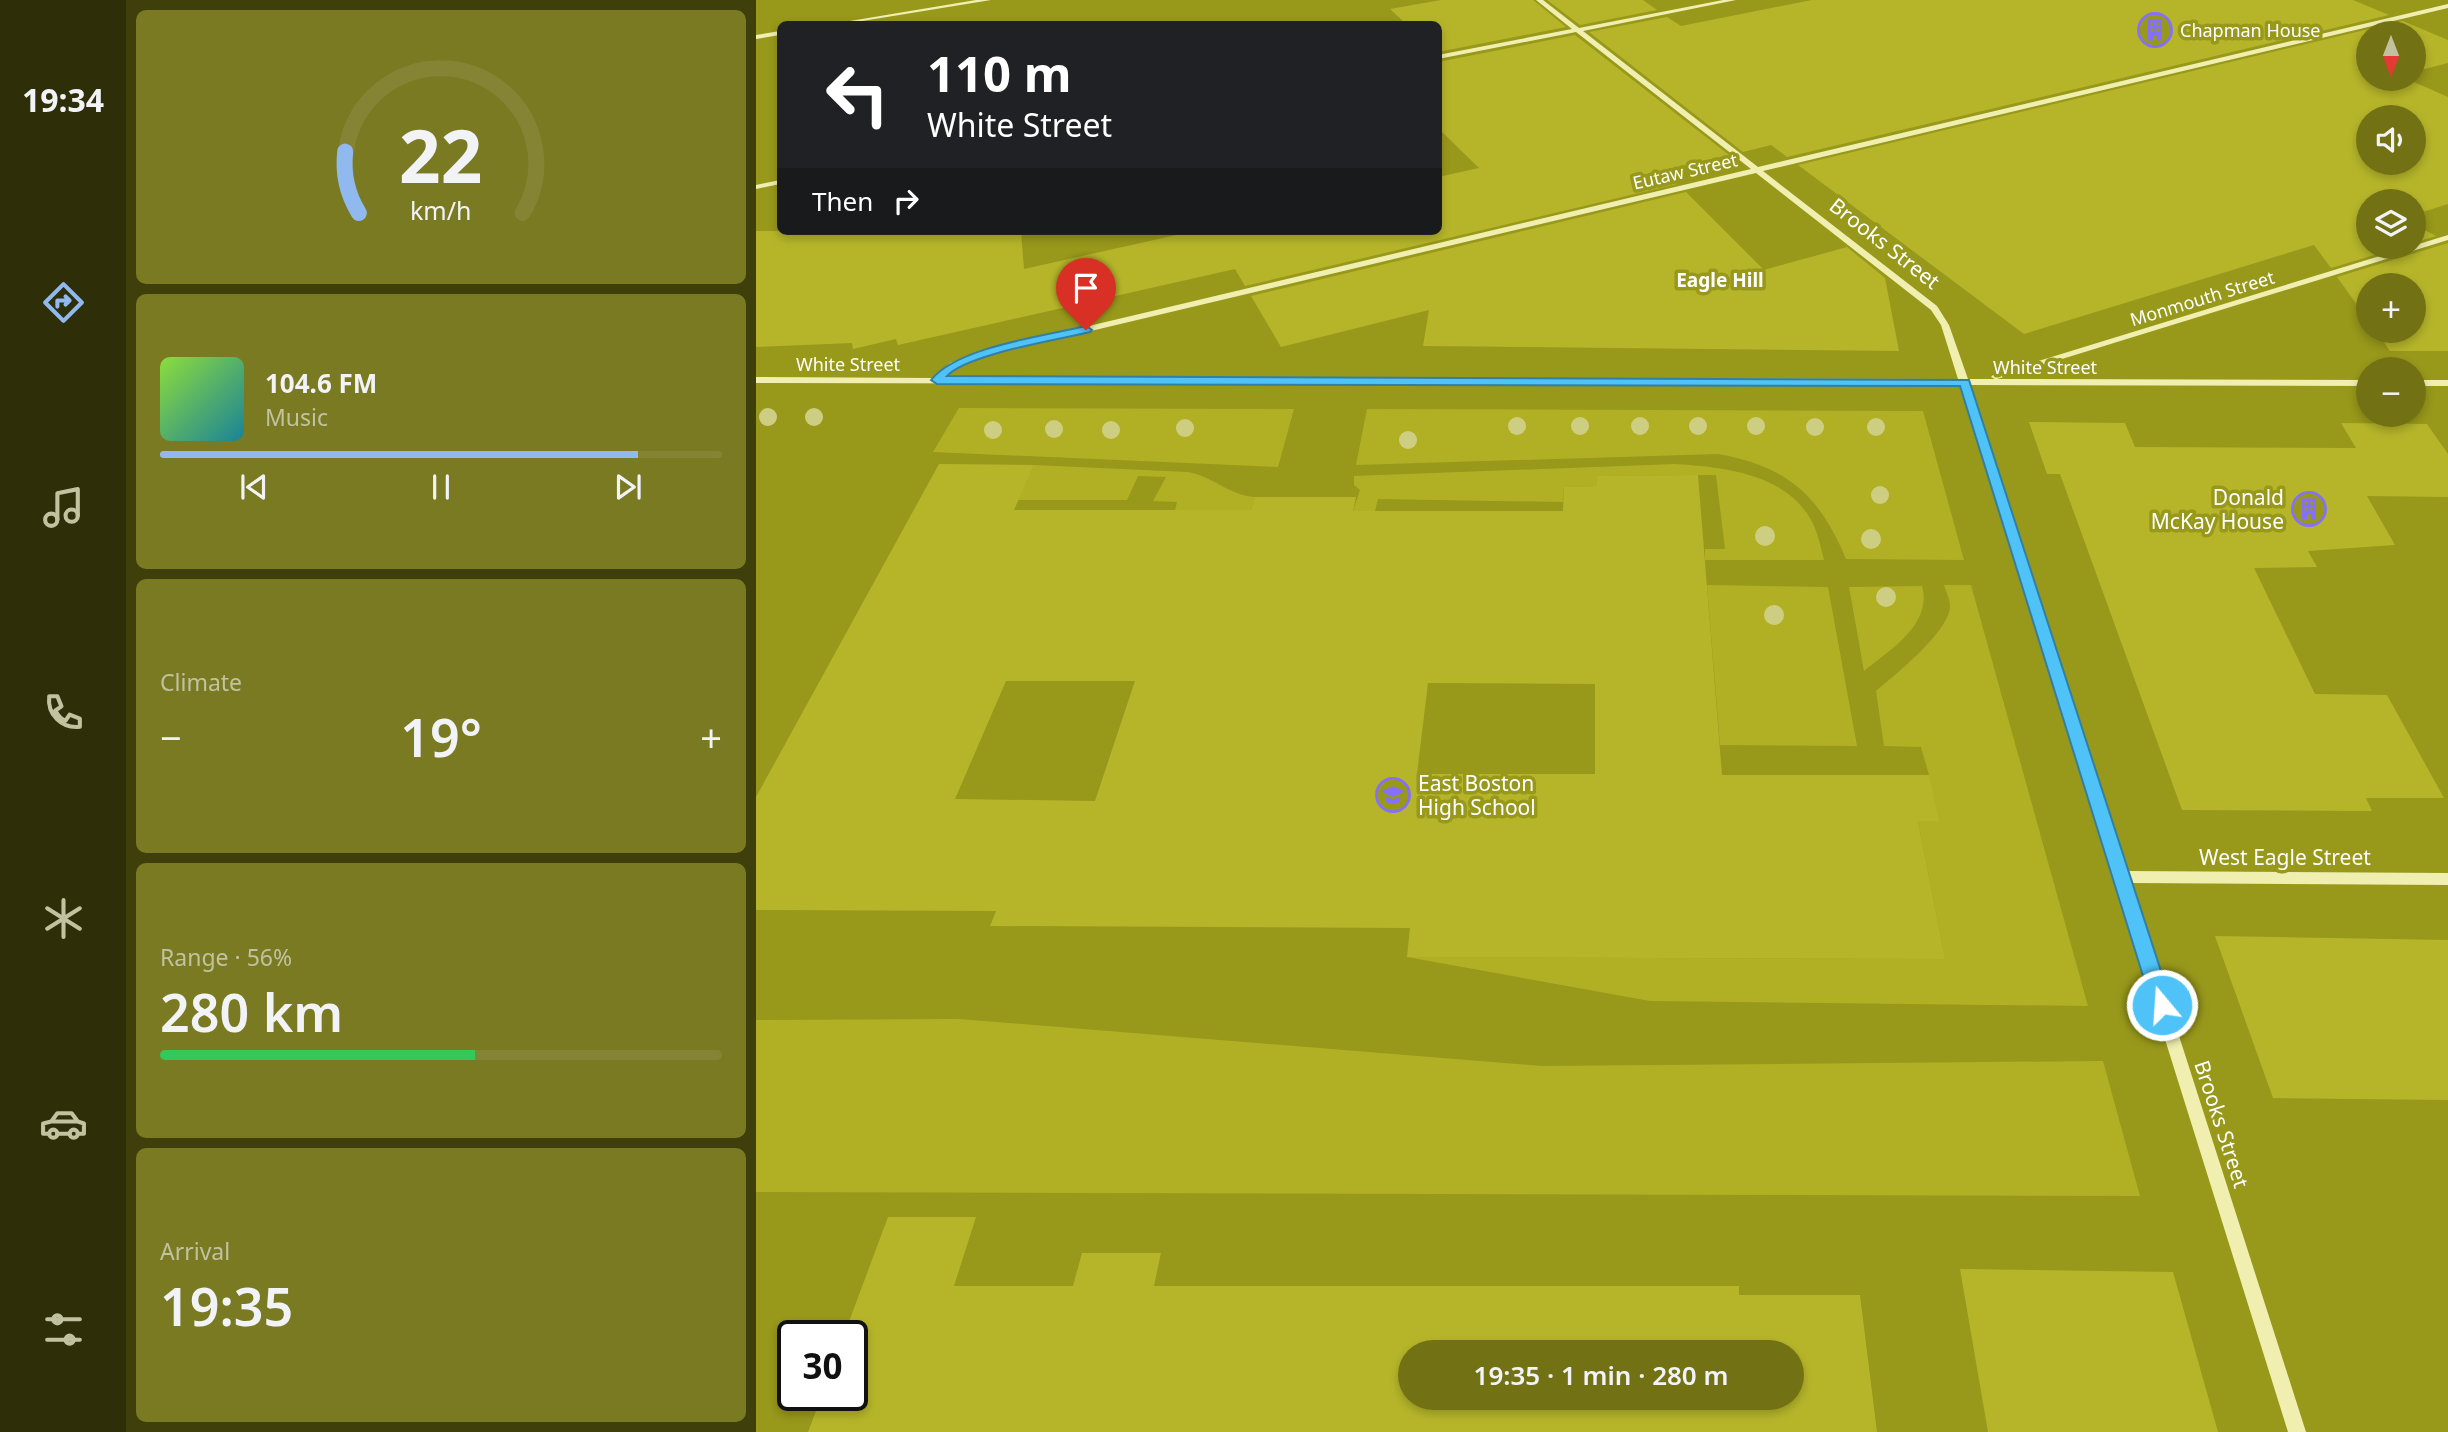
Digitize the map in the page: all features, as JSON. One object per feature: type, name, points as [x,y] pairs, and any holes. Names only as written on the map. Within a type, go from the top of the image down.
[{"type":"street","points":[[854,21],[988,0]]},
{"type":"street","name":"Brooks Street","points":[[1539,0],[1934,308],[1945,325],[2297,1432]]},
{"type":"street","points":[[1442,56],[1733,0]]},
{"type":"street","name":"Eutaw Street","points":[[937,380],[948,368],[978,355],[2448,6]]},
{"type":"street","points":[[756,37],[777,34]]},
{"type":"street","points":[[756,187],[777,184]]},
{"type":"street","name":"Monmouth Street","points":[[1965,382],[2022,371],[2448,237]]},
{"type":"street","name":"White Street","points":[[756,380],[2356,383]]},
{"type":"street","points":[[2426,383],[2448,383]]},
{"type":"street","name":"West Eagle Street","points":[[2121,877],[2448,879]]},
{"type":"shaded area","points":[[959,408],[1294,409],[1278,467],[933,452]]},
{"type":"shaded area","points":[[1367,409],[1923,411],[1964,560],[1846,559],[1825,518],[1798,487],[1763,467],[1718,454],[1356,465]]},
{"type":"shaded area","points":[[1675,464],[1735,471],[1774,485],[1804,510],[1815,528],[1824,560],[1705,560],[1705,549],[1725,549],[1716,475],[1598,476],[1597,486],[1564,487],[1563,502],[1378,499],[1375,511],[1353,511],[1360,490],[1354,485],[1354,476]]},
{"type":"shaded area","points":[[1034,465],[1187,472],[1237,493],[1255,497],[1251,510],[1175,510],[1177,502],[1153,501],[1166,477],[1138,476],[1127,500],[1018,500]]},
{"type":"shaded area","points":[[1707,585],[1828,587],[1857,746],[1720,745]]},
{"type":"shaded area","points":[[1944,585],[1971,585],[2088,1006],[1650,1001],[1407,957],[1945,959],[1918,821],[1929,775],[1921,747],[1884,746],[1876,691],[1920,652],[1941,628],[1950,606]]},
{"type":"shaded area","points":[[1922,586],[1924,600],[1915,624],[1897,645],[1864,671],[1849,587]]},
{"type":"shaded area","points":[[959,1019],[1542,1066],[2103,1061],[2140,1196],[756,1192],[756,1020]]},
{"type":"building","points":[[1441,0],[1533,0],[1566,27],[1442,51],[1442,21],[1403,21],[1390,9]]},
{"type":"building","points":[[1547,0],[1643,0],[1657,10],[1580,25]]},
{"type":"building","points":[[1812,0],[2353,0],[2389,15],[1787,157],[1771,145],[1743,152],[1589,32],[1667,17],[1681,26]]},
{"type":"building","points":[[2426,31],[2448,40],[2448,63],[2426,69]]},
{"type":"building","points":[[2356,32],[2356,91],[2426,91],[2426,87],[2448,97],[2448,204],[2426,211],[2426,189],[2356,189],[2356,259],[2361,259],[2331,268],[2314,245],[2024,334],[1798,165]]},
{"type":"building","points":[[1575,35],[1729,155],[1664,170],[1677,184],[1245,286],[1235,269],[898,345],[896,339],[853,349],[852,343],[756,347],[756,231],[777,231],[777,235],[1021,235],[1024,269],[1176,235],[1442,235],[1442,176],[1479,168],[1442,132],[1442,61]]},
{"type":"building","points":[[1686,192],[1764,270],[1847,247],[1885,278],[1899,351],[1423,346],[1429,310],[1281,347],[1251,296]]},
{"type":"building","points":[[2426,231],[2436,236],[2426,239]]},
{"type":"building","points":[[2448,243],[2448,351],[2390,351],[2384,343],[2426,343],[2426,273],[2356,273],[2356,303],[2337,277],[2396,259],[2426,259],[2426,250]]},
{"type":"building","points":[[2029,422],[2125,423],[2135,447],[2356,448],[2341,423],[2356,423],[2356,427],[2426,427],[2427,424],[2448,454],[2448,497],[2367,496],[2395,545],[2308,551],[2317,567],[2254,568],[2315,694],[2387,695],[2444,798],[2366,798],[2372,811],[2182,810],[2060,474],[2047,474]]},
{"type":"building","points":[[939,464],[1034,465],[1014,510],[1251,510],[1255,497],[1356,497],[1353,511],[1563,511],[1564,487],[1597,486],[1597,476],[1698,475],[1722,775],[1929,775],[1939,821],[1918,821],[1945,959],[1407,957],[1410,928],[990,926],[996,911],[756,910],[756,797]],"holes":[[[1006,681],[1135,681],[1095,801],[955,799]],[[1428,683],[1595,684],[1595,774],[1417,774]]]},
{"type":"building","points":[[2215,936],[2448,940],[2448,1100],[2273,1098]]},
{"type":"building","points":[[888,1217],[976,1217],[954,1286],[1073,1286],[1082,1253],[1161,1253],[1154,1286],[1739,1286],[1739,1295],[1860,1295],[1877,1432],[808,1432],[816,1411],[868,1411],[868,1320],[850,1320]]},
{"type":"building","points":[[1960,1269],[2173,1272],[2218,1432],[1988,1432]]},
{"type":"place","name":"Chapman House","points":[[2155,30]]},
{"type":"place","name":"Donald McKay House","points":[[2309,509]]},
{"type":"place","name":"East Boston High School","points":[[1393,795]]},
{"type":"district","name":"Eagle Hill","points":[[1720,280]]},
{"type":"route","points":[[1086,330],[960,361],[943,372],[937,380],[1965,382],[2162,1005]]}]
